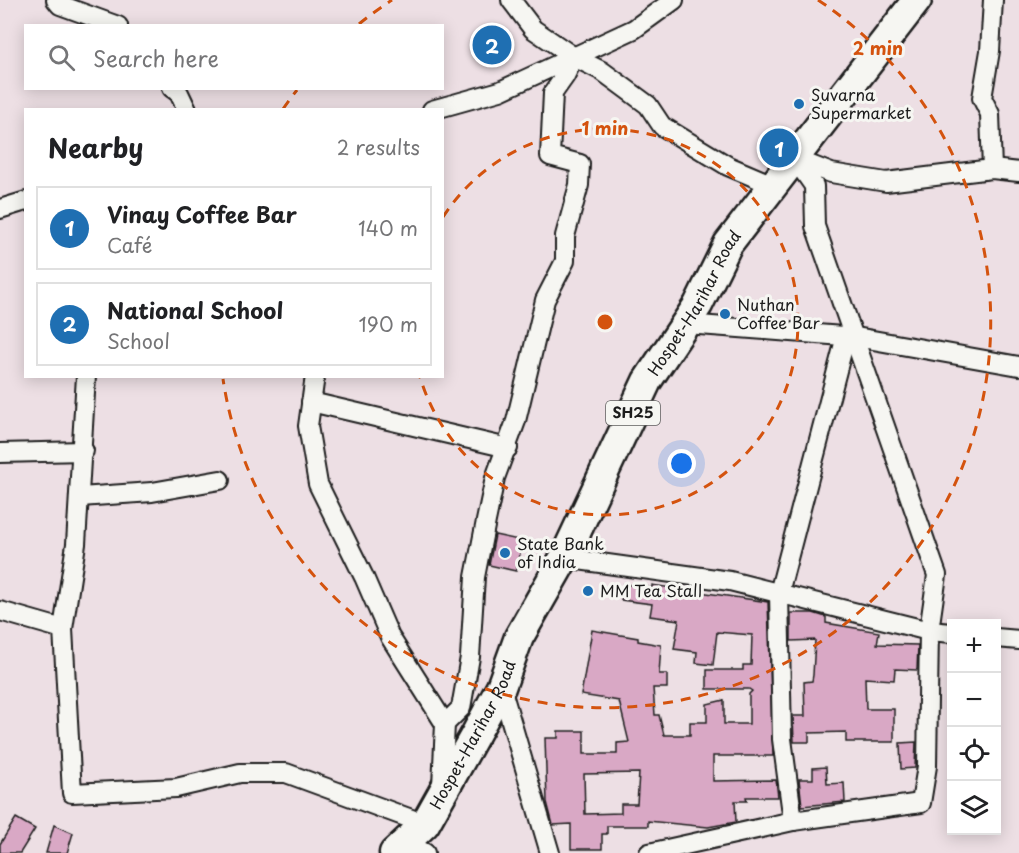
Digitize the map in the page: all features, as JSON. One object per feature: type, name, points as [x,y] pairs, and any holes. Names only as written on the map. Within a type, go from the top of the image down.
[{"type":"main road","name":"Hospet-Harihar Road","points":[[412,843],[501,687],[519,637],[564,558],[647,381],[698,305],[728,244],[917,0]]},
{"type":"street","points":[[56,0],[60,5],[112,24]]},
{"type":"street","points":[[511,0],[533,28],[574,57],[602,71],[648,105],[662,126],[728,166],[773,185]]},
{"type":"street","points":[[439,108],[500,91],[574,57],[634,29],[674,0]]},
{"type":"street","points":[[992,169],[990,114],[982,98],[990,51],[993,0]]},
{"type":"street","points":[[445,724],[461,708],[470,657],[470,617],[475,577],[495,478],[508,448],[545,300],[565,261],[565,236],[579,185],[580,164],[550,156],[553,93],[574,57]]},
{"type":"street","points":[[175,90],[179,93],[187,108]]},
{"type":"street","points":[[795,159],[831,173],[886,183],[992,169],[1019,172]]},
{"type":"street","points":[[649,853],[793,821],[921,803],[927,766],[929,631],[937,575],[851,337],[815,226],[814,186],[795,159]]},
{"type":"street","points":[[0,209],[24,202]]},
{"type":"street","points":[[686,324],[851,337],[1019,366]]},
{"type":"street","points":[[793,821],[782,739],[778,593],[851,337]]},
{"type":"street","points":[[86,378],[80,497],[63,629],[72,793],[176,788],[240,773],[286,773],[412,843]]},
{"type":"street","points":[[315,378],[309,426],[318,484],[390,637],[445,724],[441,794]]},
{"type":"street","points":[[311,402],[508,448]]},
{"type":"street","points":[[0,453],[84,451]]},
{"type":"street","points":[[80,497],[152,492],[220,480]]},
{"type":"street","points":[[564,558],[730,581],[929,631],[947,633]]},
{"type":"street","points":[[0,611],[63,629]]},
{"type":"street","points":[[1001,638],[1019,640]]},
{"type":"street","points":[[501,687],[550,853]]},
{"type":"building","name":"State Bank of India","points":[[495,535],[523,541],[516,571],[489,565]]},
{"type":"building","points":[[623,584],[652,588],[652,585],[768,602],[773,756],[713,756],[713,781],[776,780],[778,797],[746,797],[747,801],[735,801],[736,822],[708,827],[648,821],[648,826],[607,826],[607,834],[602,834],[602,849],[571,849],[571,824],[553,825],[547,802],[545,738],[558,738],[558,731],[584,731],[584,754],[617,754],[617,743],[629,742],[619,701],[581,695],[592,630],[638,638],[638,641],[661,645],[659,674],[667,674],[667,688],[653,688],[655,715],[659,715],[664,735],[690,735],[690,722],[707,722],[707,704],[724,700],[724,724],[749,724],[749,694],[752,691],[749,689],[707,689],[707,670],[743,670],[743,665],[751,665],[752,635],[717,632],[713,665],[696,663],[697,652],[674,649],[679,620],[650,616],[652,604],[621,600]],"holes":[[[639,773],[637,804],[621,804],[621,813],[585,814],[584,774]]]},
{"type":"building","points":[[791,613],[813,613],[826,617],[826,623],[879,632],[877,644],[918,645],[917,670],[895,669],[894,680],[865,678],[866,709],[894,709],[894,742],[846,742],[846,732],[809,733],[809,742],[794,742],[793,716],[805,716],[804,682],[812,681],[815,640],[791,641]]},
{"type":"building","points":[[916,742],[915,768],[901,769],[900,743]]},
{"type":"building","points":[[826,767],[827,784],[844,783],[845,802],[802,806],[799,779],[813,779],[813,768]]},
{"type":"building","points":[[16,818],[35,829],[20,853],[0,853],[0,844]]},
{"type":"building","points":[[54,825],[73,833],[67,853],[46,853]]},
{"type":"place","name":"National School","points":[[492,45]]},
{"type":"place","name":"Suvarna Supermarket","points":[[799,104]]},
{"type":"place","name":"Vinay Coffee Bar","points":[[779,148]]},
{"type":"place","name":"Nuthan Coffee Bar","points":[[725,314]]},
{"type":"place","name":"State Bank of India","points":[[505,553]]},
{"type":"place","name":"MM Tea Stall","points":[[588,591]]}]
